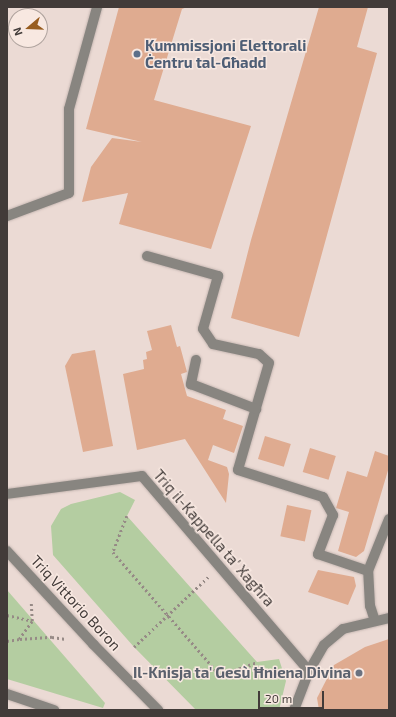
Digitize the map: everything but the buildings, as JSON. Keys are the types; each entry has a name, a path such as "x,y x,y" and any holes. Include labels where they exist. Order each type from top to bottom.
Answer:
{"street":[{"path":"7,216 68,193 69,109 97,7"},
{"path":"147,256 218,276 203,329 213,344 260,354 269,363 238,470 322,497 333,515 318,554 368,571"},
{"path":"196,360 191,384 256,408"},
{"name":"Triq il-Kappella ta' Xagħra","path":"7,494 142,476 309,671"},
{"path":"374,621 370,606 368,571 389,519"},
{"name":"Triq Vittorio Boron","path":"7,551 93,644 158,710"},
{"path":"294,710 309,671 324,646 343,629 389,618"},
{"path":"7,694 54,710"}],"path":[{"path":"127,516 113,552 220,675 258,662"},
{"path":"134,648 219,565"},
{"path":"19,639 32,621 30,598"},
{"path":"7,615 32,621"},
{"path":"7,641 52,637 93,644"}],"green space":[{"path":"120,492 135,500 127,516 257,662 279,659 286,681 279,710 196,710 134,647 53,555 51,526 61,509 71,504"},
{"path":"7,590 105,703 103,708 7,679"}],"place":[{"name":"Kummissjoni Elettorali Ċentru tal-Għadd","path":"137,54"},
{"name":"Il-Knisja ta' Gesù Ħniena Divina","path":"359,673"}]}
